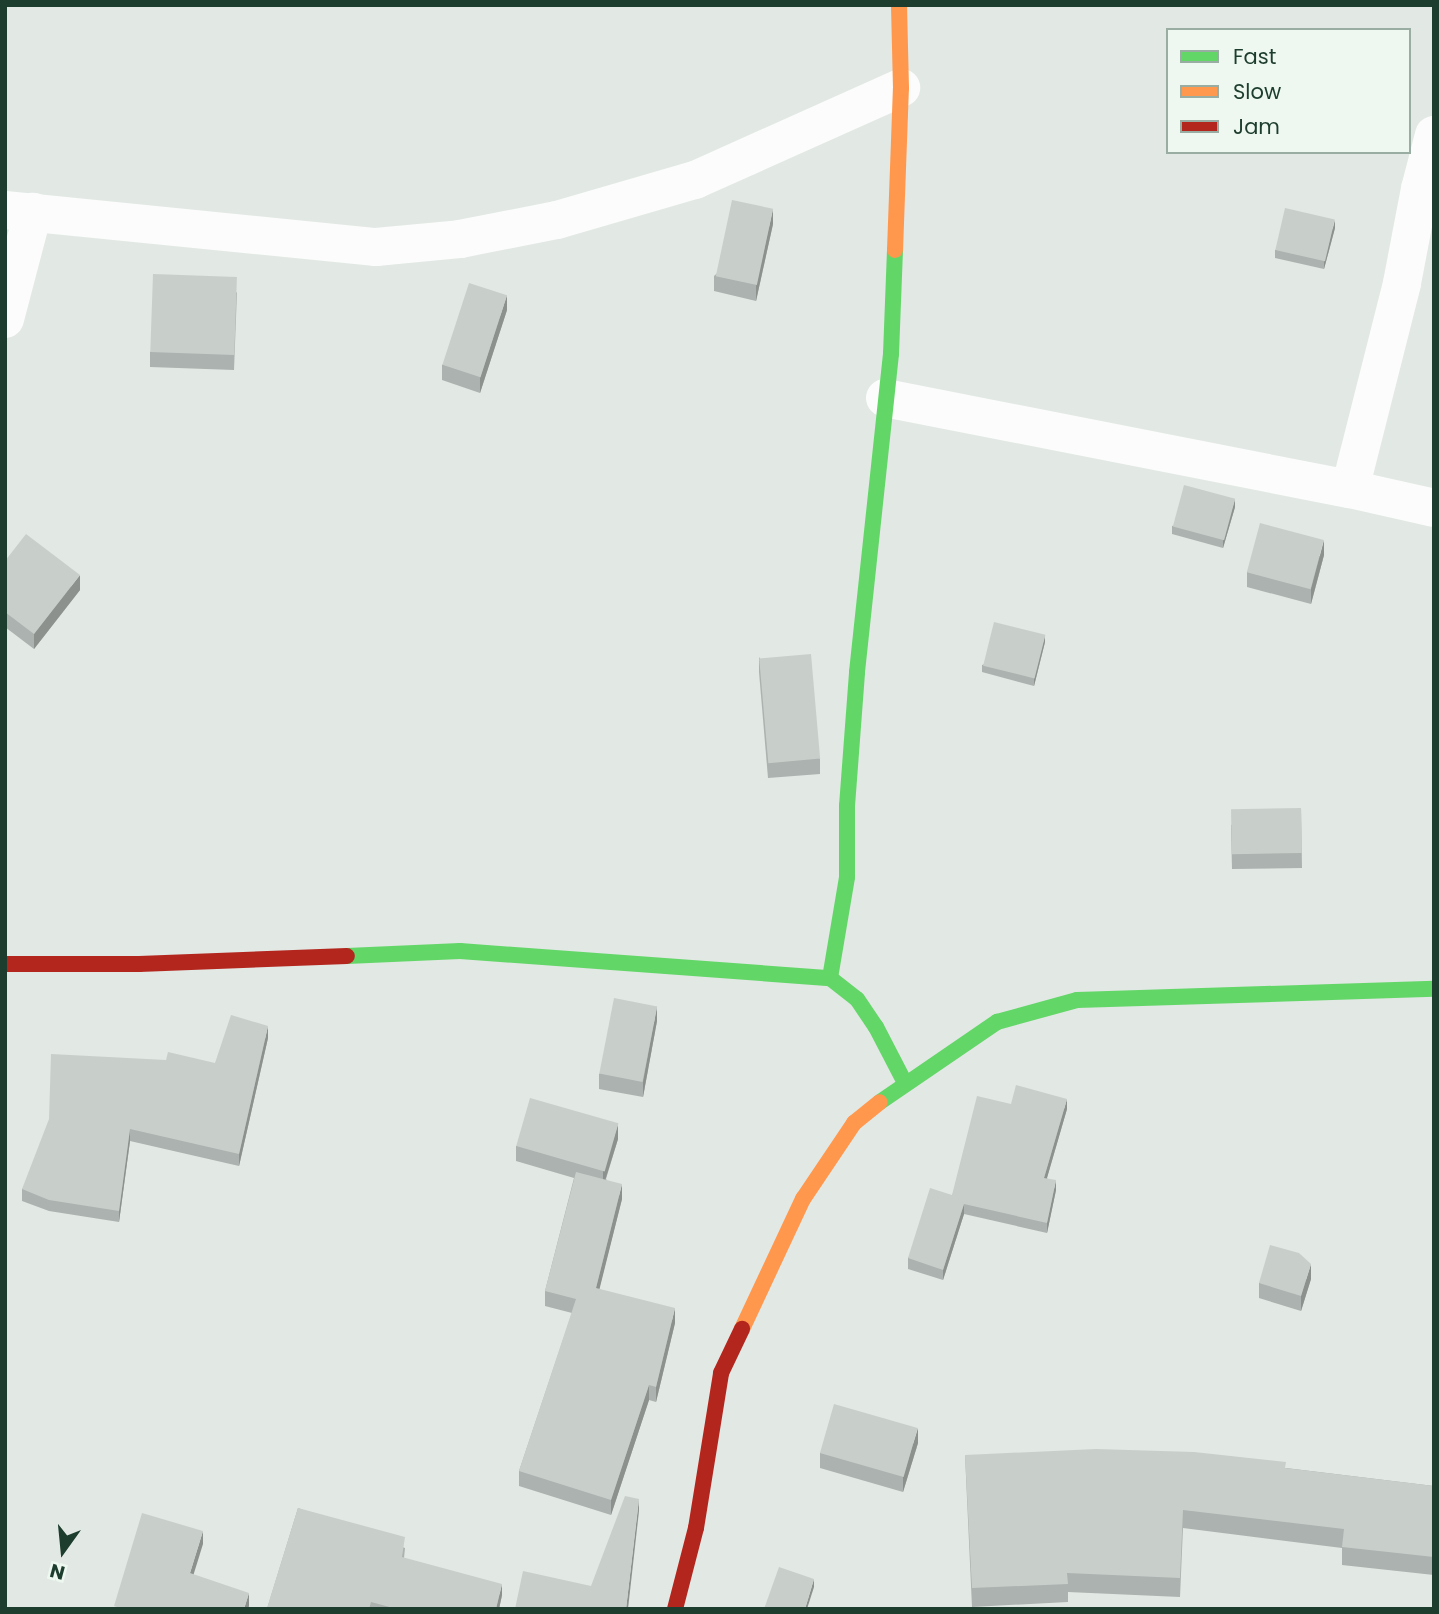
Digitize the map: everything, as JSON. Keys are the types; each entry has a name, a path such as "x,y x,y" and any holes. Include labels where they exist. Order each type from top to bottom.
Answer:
{"street":[{"path":"830,978 847,877 847,806 857,672 891,354 901,88 899,5"},
{"path":"5,319 19,211 376,247 460,239 556,220 695,180 901,88"},
{"path":"1350,488 1402,283 1420,188 1434,135"},
{"path":"886,398 1112,445 1350,488 1434,508"},
{"path":"5,964 139,964 460,951 830,978 857,999 876,1027 905,1083"},
{"path":"675,1609 696,1528 721,1373 803,1199 854,1124 905,1083 997,1022 1077,1000 1434,989"}],"building":[{"path":"732,200 773,209 757,285 716,276"},
{"path":"1285,208 1335,219 1325,261 1275,250"},
{"path":"153,274 237,277 234,355 150,352"},
{"path":"469,283 507,295 480,377 442,365"},
{"path":"1184,485 1235,499 1224,540 1173,527"},
{"path":"1260,523 1324,540 1311,589 1247,572"},
{"path":"26,534 80,575 34,634 5,612 5,561"},
{"path":"994,622 1045,635 1035,678 983,666"},
{"path":"811,654 820,759 768,763 759,659"},
{"path":"1301,808 1302,853 1232,854 1231,809"},
{"path":"614,998 657,1006 642,1082 599,1074"},
{"path":"231,1015 268,1026 239,1154 130,1129 119,1211 49,1200 22,1189 49,1119 51,1054 166,1060 168,1052 215,1063"},
{"path":"1016,1085 1067,1099 1044,1178 1056,1180 1047,1223 964,1204 943,1270 908,1258 930,1188 952,1195 977,1096 1011,1104"},
{"path":"530,1098 618,1123 605,1171 516,1146"},
{"path":"576,1172 622,1184 596,1288 675,1308 656,1387 649,1385 611,1500 519,1471 576,1299 545,1291"},
{"path":"1270,1245 1299,1253 1311,1264 1301,1296 1259,1283"},
{"path":"834,1404 918,1428 904,1477 820,1453"},
{"path":"1096,1449 1194,1452 1286,1462 1285,1468 1434,1486 1434,1557 1342,1547 1344,1529 1183,1510 1180,1578 1067,1573 1068,1584 972,1588 965,1455"},
{"path":"625,1496 639,1499 626,1609 515,1609 523,1571 591,1586"},
{"path":"298,1508 405,1537 402,1557 502,1584 496,1609 397,1609 371,1602 369,1609 267,1608"},
{"path":"142,1513 203,1531 190,1573 249,1593 244,1609 122,1609 114,1606"},
{"path":"779,1567 814,1579 805,1609 764,1609"}],"traffic: fast":[{"path":"830,978 847,877 847,806 857,672 891,354 895,250"},
{"path":"347,956 460,951 830,978 857,999 876,1027 905,1083"},
{"path":"880,1102 997,1022 1077,1000 1434,989"}],"traffic: slow":[{"path":"895,250 901,88 899,5"},
{"path":"742,1329 803,1199 854,1123 880,1102"}],"traffic: jam":[{"path":"5,964 139,964 347,956"},
{"path":"675,1609 696,1528 721,1373 742,1329"}]}
